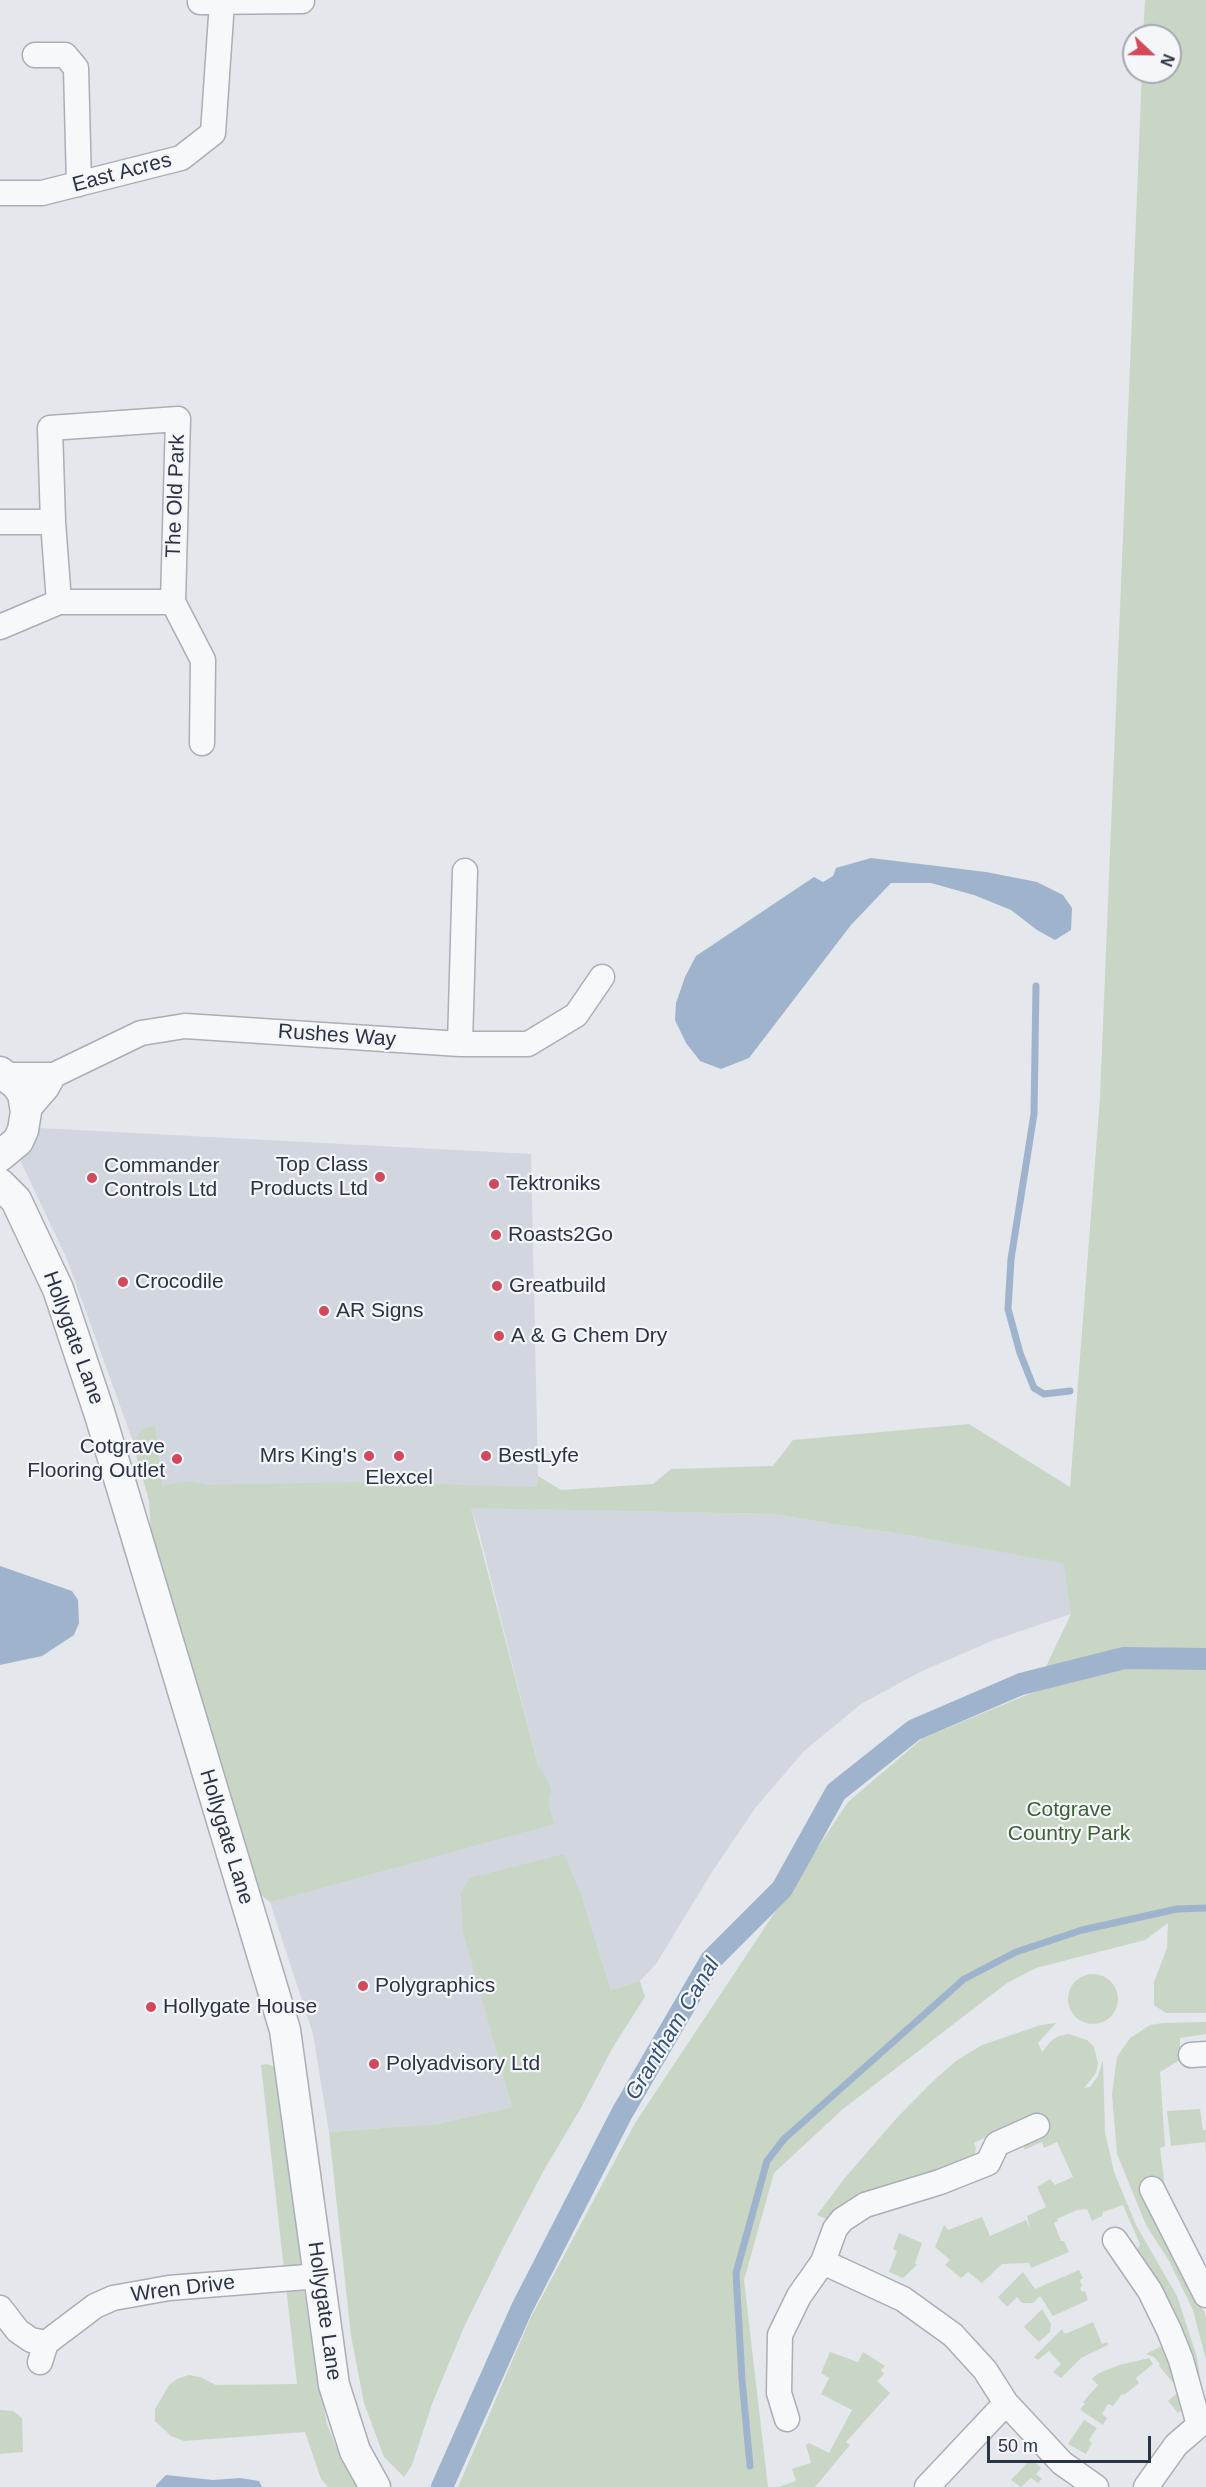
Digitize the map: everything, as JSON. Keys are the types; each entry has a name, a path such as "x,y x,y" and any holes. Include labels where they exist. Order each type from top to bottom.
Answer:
{"street":[{"name":"East Acres","path":"0,193 42,193 180,158 213,133 211,2 302,2"},
{"path":"35,55 65,55 76,68 79,184"},
{"name":"The Old Park","path":"59,602 53,522 50,428 178,419 173,602"},
{"path":"0,522 53,522"},
{"path":"0,627 59,602 173,602 202,660 202,743"},
{"path":"460,1044 465,871"},
{"name":"Rushes Way","path":"54,1075 141,1033 184,1026 460,1044 528,1044 576,1015 602,977"},
{"path":"4,1074 54,1075 46,1089 26,1112"},
{"path":"4,1074 23,1094 26,1112"},
{"name":"Hollygate Lane","path":"26,1112 24,1130 9,1148 8,1192 58,1289 100,1415 285,2030 328,2351 344,2421 355,2451 375,2487"},
{"path":"787,2419 779,2394 780,2335 799,2296 823,2262 835,2229 853,2212 988,2163 996,2144 1037,2126"},
{"path":"1152,2189 1206,2295"},
{"path":"1115,2240 1150,2291 1169,2330 1202,2422 1176,2445 1146,2487"},
{"path":"823,2262 903,2299 953,2335 985,2370 1006,2403 1062,2463 1096,2487"},
{"name":"Wren Drive","path":"0,2308 18,2331 31,2340 43,2353 76,2319 113,2298 168,2288 319,2276"},
{"path":"927,2487 1006,2403"}],"shaded area":[{"path":"40,1128 531,1154 538,1476 536,1509 772,1514 1063,1562 1071,1614 994,1640 920,1672 861,1704 804,1751 756,1807 712,1872 656,1964 640,1981 611,1990 583,1900 460,1894 463,1930 512,2107 437,2124 329,2132 313,2034 270,1902 382,1865 553,1824 479,1532 470,1505 149,1500 131,1436 67,1259 10,1139"}],"green space":[{"name":"Cotgrave Country Park","path":"1145,0 1206,0 1206,2013 1166,2013 1154,2005 1154,1982 1167,1948 1168,1923 1145,1940 1036,1968 1007,1983 843,2109 774,2173 744,2280 768,2487 458,2487 531,2317 635,2123 848,1802 923,1738 1034,1692 1071,1614 1063,1563 772,1514 471,1508 538,1765 549,1783 551,1791 548,1802 554,1824 270,1902 261,1895 258,1887 250,1880 151,1535 149,1500 133,1445 138,1434 145,1428 155,1426 162,1486 192,1481 205,1485 360,1482 537,1487 538,1476 561,1490 653,1484 671,1469 773,1466 793,1440 969,1424 1070,1487 1100,1097 1142,84 1182,84 1182,24 1144,24"},
{"path":"564,1854 583,1900 611,1990 640,1981 645,1997 613,2047 503,2248 464,2327 432,2404 412,2465 404,2477 384,2457 364,2403 351,2336 329,2132 437,2124 512,2107 463,1932 460,1894 470,1878"},
{"path":"1093,1974 1111,1981 1118,1999 1111,2017 1093,2024 1075,2017 1068,1999 1075,1981"},
{"path":"1206,2022 1206,2034 1180,2038 1180,2060 1160,2072 1165,2146 1160,2148 1165,2188 1159,2184 1152,2209 1156,2224 1169,2242 1189,2283 1189,2290 1204,2311 1206,2360 1193,2310 1169,2261 1146,2225 1117,2154 1112,2094 1117,2057 1130,2038 1150,2025"},
{"path":"1056,2023 1038,2043 1042,2052 1051,2041 1069,2034 1087,2040 1094,2047 1098,2064 1096,2073 1084,2088 1090,2087 1098,2076 1103,2060 1105,2132 1114,2172 1136,2225 1177,2296 1197,2357 1202,2393 1193,2381 1199,2378 1197,2368 1191,2367 1136,2252 1140,2244 1123,2205 1103,2212 1102,2216 1092,2221 1087,2209 1077,2210 1057,2219 1058,2221 1054,2223 1061,2241 1064,2241 1069,2252 1031,2268 1029,2263 1002,2264 982,2283 968,2272 961,2278 945,2265 950,2260 935,2247 944,2225 948,2230 982,2217 990,2236 1026,2220 1030,2229 1027,2216 1046,2207 1037,2187 1050,2179 1055,2185 1073,2177 1057,2142 1044,2148 1042,2142 1024,2150 1025,2142 1039,2132 1032,2115 974,2143 976,2148 974,2157 829,2220 817,2215 844,2179 895,2120 956,2061 982,2045 1041,2025"},
{"path":"261,2065 273,2066 280,2073 303,2285 327,2424 339,2454 359,2487 328,2487 321,2479 305,2432 184,2441 171,2436 155,2421 155,2409 169,2385 189,2375 200,2377 216,2385 297,2384"},
{"path":"1200,2109 1203,2130 1206,2130 1206,2153 1205,2142 1171,2146 1167,2111"},
{"path":"899,2233 922,2243 915,2263 917,2265 903,2278 889,2272 897,2251 893,2249"},
{"path":"1079,2270 1083,2278 1080,2280 1082,2286 1080,2288 1082,2292 1085,2291 1088,2300 1053,2316 1040,2296 1033,2303 1022,2303 1017,2297 1007,2307 998,2297 1023,2272 1035,2289"},
{"path":"1042,2309 1051,2324 1050,2332 1039,2342 1024,2327"},
{"path":"1093,2322 1102,2344 1107,2342 1108,2345 1081,2358 1061,2378 1053,2372 1061,2364 1049,2351 1038,2360 1034,2357 1062,2329 1065,2334"},
{"path":"1162,2346 1165,2347 1187,2405 1178,2413 1168,2401 1180,2391 1154,2357 1146,2354"},
{"path":"830,2352 858,2362 863,2352 885,2366 881,2370 884,2374 877,2381 890,2393 846,2442 850,2445 815,2487 778,2487 796,2481 792,2469 811,2463 806,2445 809,2443 829,2453 852,2410 821,2394 829,2378 821,2373"},
{"path":"1149,2358 1153,2364 1136,2378 1139,2383 1124,2395 1122,2394 1113,2406 1108,2404 1102,2414 1107,2418 1103,2425 1080,2409 1098,2385 1092,2379 1097,2374 1119,2365"},
{"path":"0,2410 13,2411 22,2418 23,2452 0,2454"},
{"path":"1084,2420 1097,2428 1089,2440 1092,2443 1086,2454 1068,2444"},
{"path":"1031,2459 1041,2468 1036,2474 1042,2479 1038,2483 1031,2478 1021,2487 1011,2480"}],"water":[{"path":"871,858 986,872 1037,882 1063,895 1072,908 1071,930 1055,940 1037,930 1011,910 974,895 931,883 891,883 851,925 749,1058 721,1069 700,1061 686,1043 675,1020 676,1003 685,977 696,956 814,877 823,882 833,876 836,868"},
{"path":"0,1566 72,1591 78,1600 79,1623 74,1635 42,1656 0,1665"},
{"path":"166,2475 213,2480 240,2478 259,2481 262,2487 156,2487"}],"waterway":[{"path":"1036,986 1034,1114 1011,1259 1008,1309 1020,1353 1034,1388 1044,1394 1070,1391"},
{"name":"Grantham Canal","path":"442,2487 522,2308 622,2113 711,1960 782,1889 836,1792 914,1730 1021,1684 1124,1658 1206,1659"},
{"path":"750,2466 736,2273 767,2161 784,2139 964,1979 1016,1952 1082,1930 1177,1909 1206,1908"}],"place":[{"name":"Top Class Products Ltd","path":"380,1177"},
{"name":"Commander Controls Ltd","path":"92,1178"},
{"name":"Tektroniks","path":"494,1184"},
{"name":"Roasts2Go","path":"496,1235"},
{"name":"Crocodile","path":"123,1282"},
{"name":"Greatbuild","path":"497,1286"},
{"name":"AR Signs","path":"324,1311"},
{"name":"A & G Chem Dry","path":"499,1336"},
{"name":"Mrs King's","path":"369,1456"},
{"name":"Elexcel","path":"399,1456"},
{"name":"BestLyfe","path":"486,1456"},
{"name":"Cotgrave Flooring Outlet","path":"177,1459"},
{"name":"Polygraphics","path":"363,1986"},
{"name":"Hollygate House","path":"151,2007"},
{"name":"Polyadvisory Ltd","path":"374,2064"}]}
